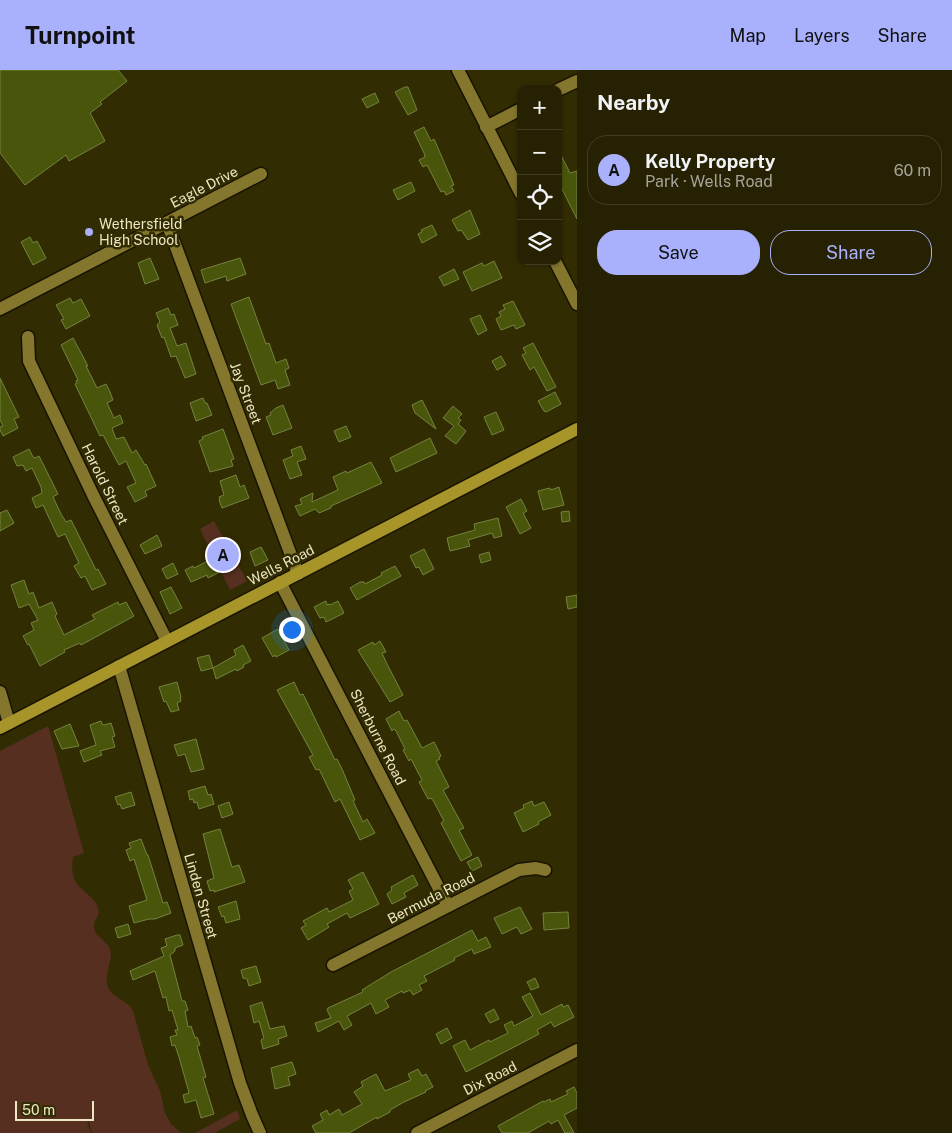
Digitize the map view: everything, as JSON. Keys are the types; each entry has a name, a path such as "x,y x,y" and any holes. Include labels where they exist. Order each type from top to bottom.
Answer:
{"main road":[{"name":"Wells Road","path":"5,725 577,429"}],"street":[{"path":"458,70 517,186"},
{"path":"562,88 577,80"},
{"path":"486,127 517,111"},
{"name":"Eagle Drive","path":"0,309 261,174"},
{"name":"Jay Street","path":"166,223 298,574"},
{"path":"557,265 577,304"},
{"name":"Harold Street","path":"28,336 28,361 166,642"},
{"name":"Sherburne Road","path":"280,582 448,906"},
{"name":"Linden Street","path":"119,666 240,1083 260,1133"},
{"path":"0,692 5,725"},
{"name":"Bermuda Road","path":"333,965 519,870 536,868 546,870"},
{"name":"Dix Road","path":"418,1133 577,1050"}],"shaded area":[{"path":"214,521 247,581 230,590 200,529"},
{"path":"48,726 84,853 73,857 74,878 77,884 96,904 99,913 94,923 95,931 110,949 111,954 107,975 108,986 112,994 128,1004 133,1011 148,1065 160,1091 165,1113 171,1124 181,1133 92,1133 89,1121 87,1122 91,1133 0,1133 0,751"},
{"path":"237,1110 240,1119 214,1133 195,1133"}],"building":[{"path":"0,70 118,70 127,81 100,102 102,104 90,113 105,141 69,161 66,155 25,185 0,153"},
{"path":"408,87 417,110 408,115 395,92"},
{"path":"375,93 379,102 367,108 362,99"},
{"path":"424,127 431,141 434,139 454,185 451,186 454,191 446,195 444,191 441,192 427,165 423,167 419,160 425,157 414,132"},
{"path":"562,157 570,173 577,171 577,219 562,189"},
{"path":"411,182 415,191 398,200 393,190"},
{"path":"470,210 480,234 468,240 461,230 458,231 452,220"},
{"path":"432,225 437,235 422,243 418,234 422,232 421,230"},
{"path":"30,237 33,243 37,241 46,258 33,265 21,242"},
{"path":"150,258 159,279 145,284 138,263"},
{"path":"240,258 246,274 227,281 226,276 205,283 201,270"},
{"path":"494,261 502,278 472,291 463,272 482,263 484,266"},
{"path":"454,269 459,279 444,286 439,277"},
{"path":"249,297 266,344 269,343 276,363 286,359 289,368 285,370 290,385 278,389 275,380 261,385 231,304"},
{"path":"70,298 73,303 81,299 90,316 66,329 61,320 64,319 56,305"},
{"path":"513,301 525,325 516,329 514,325 501,330 496,319 501,316 499,312 505,309 503,305"},
{"path":"168,308 171,315 174,314 178,325 170,328 177,346 186,343 196,374 185,378 176,356 171,357 164,337 162,338 157,325 160,322 156,313"},
{"path":"480,315 487,330 478,335 470,319"},
{"path":"73,338 97,388 106,384 113,400 107,403 114,418 120,415 123,423 112,428 116,439 124,437 132,453 136,450 146,464 156,486 145,491 147,496 135,502 127,487 136,483 126,461 119,465 103,435 100,436 75,384 78,380 61,345"},
{"path":"533,343 556,387 547,391 534,367 530,370 522,355 526,353 523,348"},
{"path":"501,356 506,365 497,370 492,361"},
{"path":"0,378 19,417 14,419 18,428 3,436 0,430 0,427 3,426 0,420"},
{"path":"555,392 561,404 546,412 544,411 538,401"},
{"path":"203,398 212,415 196,421 190,403"},
{"path":"422,400 436,429 415,413 412,405"},
{"path":"283,405 292,428 273,435 266,417 271,415 270,413 276,408"},
{"path":"453,406 462,414 458,418 461,420 458,424 466,431 456,444 445,436 454,426 443,418"},
{"path":"496,412 504,430 492,435 484,417"},
{"path":"346,426 351,437 339,442 334,431"},
{"path":"223,429 234,459 231,460 233,466 210,472 199,441 203,439 202,437"},
{"path":"430,438 437,453 396,472 390,458"},
{"path":"301,446 306,459 297,462 302,475 290,479 283,460 293,456 291,450"},
{"path":"29,449 33,457 39,456 58,494 53,497 61,514 66,522 71,520 96,570 98,569 106,584 92,590 85,576 81,578 74,566 79,563 65,534 58,537 43,505 36,508 32,498 42,493 41,487 32,468 26,471 23,465 17,466 13,457"},
{"path":"371,462 382,483 319,513 315,509 300,516 295,506 302,504 300,499 313,493 312,502 338,490 333,477"},
{"path":"236,475 240,487 244,485 249,498 222,508 219,497 224,495 220,481"},
{"path":"559,487 564,505 543,510 538,491"},
{"path":"521,499 527,511 523,513 531,528 520,534 506,507"},
{"path":"7,510 14,523 0,531 0,513"},
{"path":"569,511 570,521 562,522 561,512"},
{"path":"498,518 502,536 494,538 492,533 468,540 470,546 450,551 447,538 475,530 474,524"},
{"path":"157,535 162,546 145,554 140,545"},
{"path":"261,547 268,560 255,566 250,552"},
{"path":"424,549 434,569 423,575 419,567 416,568 410,556"},
{"path":"489,552 491,560 481,563 479,555"},
{"path":"210,560 218,573 208,578 207,575 191,582 185,570"},
{"path":"173,563 178,574 167,579 162,569"},
{"path":"395,566 401,576 357,600 350,588 360,582 365,584"},
{"path":"24,580 29,594 33,592 39,608 52,602 57,614 55,616 64,635 95,619 92,615 118,602 119,605 126,602 134,616 81,645 80,643 64,650 65,652 40,666 23,636 34,630 31,623 38,620 29,604 19,608 11,585"},
{"path":"171,587 182,608 170,614 160,592"},
{"path":"577,595 577,607 568,609 566,597"},
{"path":"326,601 327,605 330,605 338,601 344,613 326,622 324,617 320,618 314,607"},
{"path":"278,629 289,650 273,657 262,638"},
{"path":"380,641 386,652 382,653 403,695 390,702 358,650 373,642 374,645"},
{"path":"243,645 251,661 237,671 236,669 216,679 213,668 236,655 234,650"},
{"path":"209,655 213,668 201,671 197,658"},
{"path":"177,682 181,701 177,703 179,710 171,712 166,701 164,702 159,687"},
{"path":"294,682 300,695 303,694 335,760 337,759 342,769 355,800 353,801 363,822 367,819 375,833 360,840 340,799 335,802 319,769 316,770 309,757 313,755 277,690"},
{"path":"399,711 404,721 407,720 422,748 434,742 441,756 436,761 449,787 443,790 464,828 459,830 472,855 461,861 441,823 444,821 434,802 431,798 428,799 419,782 422,780 411,759 409,761 396,731 394,729 392,731 386,719"},
{"path":"101,721 104,725 111,723 115,736 112,737 115,747 100,751 102,755 84,762 80,751 96,745 90,725"},
{"path":"70,724 79,746 62,749 54,731"},
{"path":"196,739 204,769 191,772 185,754 178,756 174,745"},
{"path":"205,786 208,795 211,794 214,804 199,809 197,802 194,803 193,799 190,800 188,791"},
{"path":"131,792 135,805 122,809 115,797"},
{"path":"532,801 534,806 544,802 551,815 523,832 514,813 524,808 523,805"},
{"path":"229,802 233,814 222,818 218,806"},
{"path":"220,829 232,867 239,865 245,882 214,892 214,890 210,891 207,881 214,878 203,834"},
{"path":"141,839 163,903 167,902 171,913 155,919 134,923 129,906 147,900 134,859 130,861 126,850 131,848 129,843"},
{"path":"478,857 482,866 472,871 467,862"},
{"path":"363,872 379,904 350,918 347,913 327,924 329,927 308,940 301,928 306,925 303,921 327,908 329,912 353,900 349,891 353,889 348,880"},
{"path":"413,875 418,885 404,893 406,897 392,904 387,894 392,890 391,887"},
{"path":"236,901 240,919 226,923 218,907"},
{"path":"520,907 532,929 521,934 517,927 502,934 494,918"},
{"path":"568,912 569,928 544,930 543,913"},
{"path":"128,924 131,934 118,938 115,928"},
{"path":"472,930 478,941 486,937 491,947 474,954 472,949 454,958 455,960 424,976 427,981 419,985 422,990 413,995 410,990 403,993 402,991 385,1000 389,1007 376,1014 371,1003 347,1016 352,1025 344,1030 339,1021 318,1032 315,1023 331,1018 327,1010 328,1008 363,992 362,990 391,972"},
{"path":"180,935 183,945 175,948 175,951 170,955 182,1001 185,1001 188,1010 185,1011 188,1027 191,1026 195,1038 197,1037 200,1045 197,1046 206,1077 203,1078 214,1114 201,1118 196,1100 185,1103 183,1095 189,1093 175,1045 172,1046 170,1037 177,1035 175,1030 178,1030 172,1010 169,1011 166,997 163,998 155,971 133,980 130,971 164,956 161,948 167,946 165,939"},
{"path":"256,966 261,982 249,986 247,979 243,978 241,970"},
{"path":"535,978 539,987 531,990 527,982"},
{"path":"530,993 541,1015 562,1004 563,1007 568,1005 574,1017 554,1027 551,1022 537,1030 539,1034 466,1072 453,1046 465,1040 470,1050 508,1033 504,1025 512,1021 514,1026 533,1016 522,997"},
{"path":"262,1002 270,1029 284,1026 287,1036 278,1039 279,1044 263,1049 261,1040 264,1038 259,1021 254,1023 250,1006"},
{"path":"494,1009 499,1019 490,1023 485,1014"},
{"path":"447,1028 452,1038 441,1044 436,1034"},
{"path":"292,1062 296,1074 288,1077 290,1085 275,1089 271,1068"},
{"path":"418,1069 422,1076 426,1074 433,1087 426,1092 404,1102 390,1110 390,1112 349,1133 316,1133 312,1126 323,1120 320,1114 327,1110 329,1115 339,1109 342,1115 362,1104 354,1092 363,1086 361,1082 376,1074 385,1091 411,1080 408,1074"},
{"path":"574,1087 577,1093 577,1108 564,1115 574,1133 565,1133 558,1120 551,1124 549,1121 528,1133 502,1133 498,1126 543,1101 550,1099 551,1102 568,1094 566,1091"}],"place":[{"name":"Wethersfield High School","path":"89,232"},
{"name":"Kelly Property","path":"223,555"}]}
